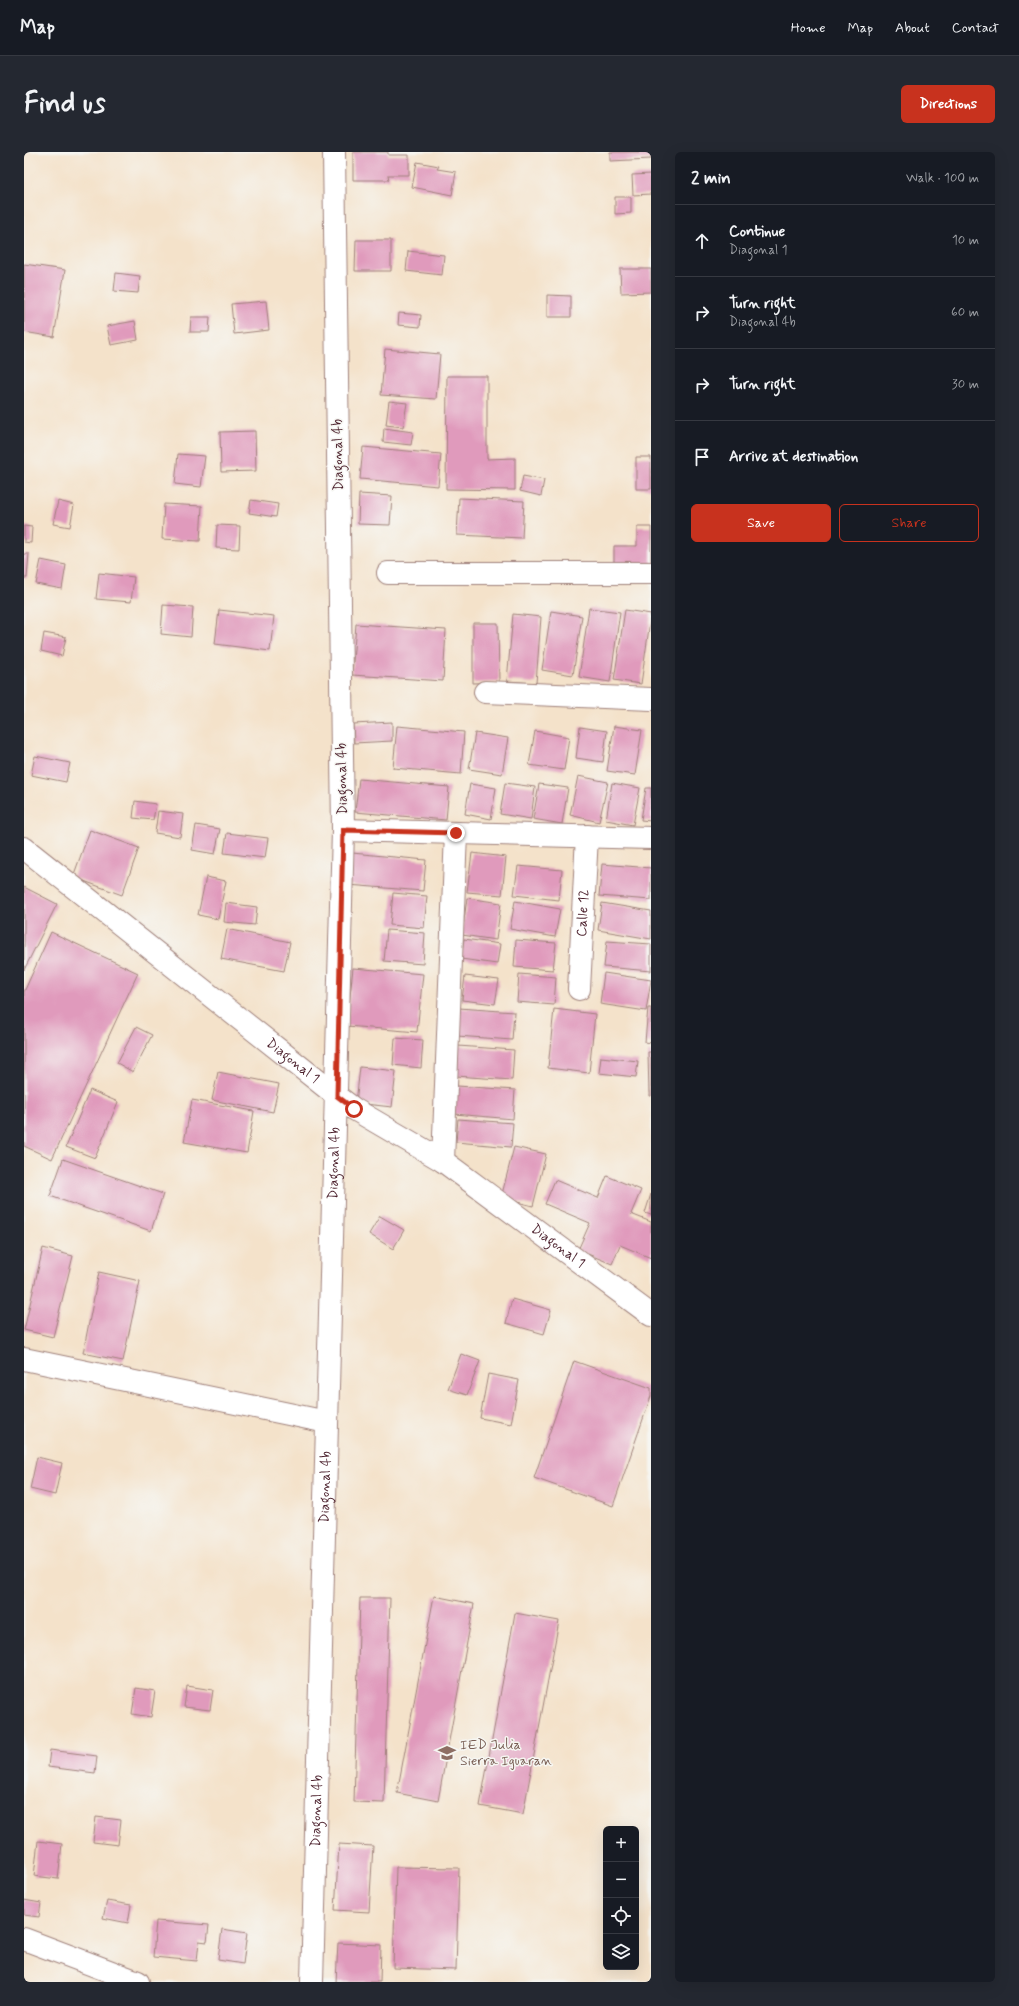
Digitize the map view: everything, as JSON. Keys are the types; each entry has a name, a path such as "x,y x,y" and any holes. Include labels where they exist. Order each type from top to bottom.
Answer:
{"street":[{"name":"Diagonal 4b","path":"312,1982 343,830 334,152"},
{"path":"388,573 651,573"},
{"path":"485,692 651,699"},
{"path":"343,830 651,838"},
{"path":"444,1162 456,833"},
{"name":"Calle 12","path":"579,990 587,836"},
{"name":"Diagonal 1","path":"24,848 354,1109 444,1162 651,1315"},
{"path":"24,1359 327,1422"},
{"path":"24,1939 138,1982"}],"building":[{"path":"353,152 388,152 388,155 409,155 409,175 388,175 389,180 353,180"},
{"path":"610,152 651,152 651,159 610,161"},
{"path":"417,162 439,166 437,169 456,172 452,195 412,187"},
{"path":"651,174 651,194 633,195 632,175"},
{"path":"615,197 631,197 631,213 615,214"},
{"path":"356,240 391,240 391,271 355,271"},
{"path":"408,251 444,255 442,275 406,271"},
{"path":"24,264 65,270 54,337 24,332"},
{"path":"620,269 651,269 651,292 621,293"},
{"path":"116,273 140,276 138,293 114,291"},
{"path":"547,295 571,296 571,317 547,317"},
{"path":"266,301 269,330 234,334 231,304"},
{"path":"399,313 421,315 420,327 398,325"},
{"path":"191,317 210,317 209,332 190,332"},
{"path":"135,321 138,340 111,345 107,326"},
{"path":"385,349 440,354 436,399 381,395"},
{"path":"447,376 487,376 487,459 515,458 515,490 446,489"},
{"path":"389,401 407,403 403,427 386,425"},
{"path":"384,428 413,432 411,445 383,442"},
{"path":"255,431 256,471 221,472 220,432"},
{"path":"363,447 441,454 438,486 360,479"},
{"path":"178,454 205,456 201,487 175,484"},
{"path":"636,457 651,457 651,489 636,489"},
{"path":"523,476 544,480 541,496 520,491"},
{"path":"359,494 392,496 390,525 358,524"},
{"path":"459,498 524,501 522,538 457,535"},
{"path":"251,500 278,504 276,517 249,513"},
{"path":"58,501 74,505 70,527 53,524"},
{"path":"164,504 202,506 200,541 162,539"},
{"path":"217,525 240,526 239,549 216,548"},
{"path":"24,526 32,527 31,543 24,542"},
{"path":"637,527 651,527 651,566 614,566 614,546 637,546"},
{"path":"24,554 29,554 27,578 24,578"},
{"path":"41,560 66,565 62,589 36,584"},
{"path":"99,573 134,577 131,602 96,599"},
{"path":"163,605 193,607 191,637 161,634"},
{"path":"589,608 620,612 610,682 579,677"},
{"path":"219,610 274,616 270,651 215,644"},
{"path":"625,610 651,614 641,684 614,680"},
{"path":"551,611 582,616 573,675 542,670"},
{"path":"513,614 541,617 536,683 507,681"},
{"path":"473,623 498,623 499,682 473,683"},
{"path":"356,624 446,630 443,681 352,675"},
{"path":"44,633 66,637 62,656 41,651"},
{"path":"392,722 392,741 354,743 353,724"},
{"path":"397,726 464,732 461,774 393,768"},
{"path":"614,726 642,730 635,775 607,771"},
{"path":"580,727 607,731 603,762 576,758"},
{"path":"535,731 569,737 564,770 529,765"},
{"path":"475,733 508,738 502,774 469,769"},
{"path":"35,756 70,763 66,782 31,775"},
{"path":"578,776 608,782 599,822 570,815"},
{"path":"359,779 449,787 446,820 355,812"},
{"path":"505,783 535,787 531,819 500,814"},
{"path":"612,783 640,788 633,825 606,820"},
{"path":"470,784 496,788 491,819 465,814"},
{"path":"539,784 568,788 562,824 533,819"},
{"path":"646,788 651,788 651,821 641,820"},
{"path":"135,801 156,804 153,820 133,818"},
{"path":"158,811 183,814 180,837 155,833"},
{"path":"196,825 220,829 215,854 192,850"},
{"path":"90,830 139,848 122,895 73,877"},
{"path":"227,833 268,838 265,858 224,853"},
{"path":"352,853 426,860 423,891 348,885"},
{"path":"472,853 506,857 502,895 467,892"},
{"path":"602,864 651,868 651,900 599,896"},
{"path":"518,866 562,870 559,900 514,895"},
{"path":"206,877 226,881 218,919 198,915"},
{"path":"24,887 57,904 24,970"},
{"path":"393,893 427,896 424,928 390,925"},
{"path":"467,898 501,903 496,940 462,935"},
{"path":"515,901 560,909 555,937 510,929"},
{"path":"226,903 257,907 255,925 224,922"},
{"path":"602,903 651,911 651,939 598,930"},
{"path":"227,929 290,942 284,971 221,959"},
{"path":"387,930 425,933 423,964 384,961"},
{"path":"51,932 138,973 52,1159 24,1146 24,992"},
{"path":"464,939 500,944 497,964 461,959"},
{"path":"516,940 556,943 553,970 514,967"},
{"path":"607,941 651,944 651,971 604,967"},
{"path":"353,968 423,974 417,1032 347,1026"},
{"path":"604,973 651,980 646,1011 600,1004"},
{"path":"519,974 556,977 554,1005 517,1002"},
{"path":"465,976 499,980 495,1004 462,1000"},
{"path":"459,1008 514,1012 512,1040 457,1036"},
{"path":"648,1008 651,1008 651,1043 645,1042"},
{"path":"554,1009 595,1014 589,1073 548,1068"},
{"path":"136,1027 152,1035 133,1072 117,1063"},
{"path":"395,1038 423,1040 421,1068 393,1065"},
{"path":"458,1046 514,1050 512,1080 456,1076"},
{"path":"648,1052 651,1052 651,1096 649,1096"},
{"path":"601,1057 638,1061 636,1077 599,1073"},
{"path":"360,1067 396,1071 392,1107 356,1103"},
{"path":"218,1072 279,1084 273,1112 212,1100"},
{"path":"457,1086 515,1090 513,1119 454,1114"},
{"path":"90,1090 118,1102 95,1158 66,1147"},
{"path":"192,1100 254,1111 247,1153 184,1142"},
{"path":"458,1119 513,1123 511,1147 456,1142"},
{"path":"514,1147 546,1154 533,1206 501,1198"},
{"path":"63,1159 163,1194 151,1231 50,1196"},
{"path":"607,1176 641,1190 631,1214 651,1222 651,1258 620,1245 612,1264 578,1250 590,1223 545,1204 555,1180 598,1198"},
{"path":"651,1194 651,1215 645,1213"},
{"path":"380,1216 404,1230 393,1249 369,1234"},
{"path":"43,1248 73,1256 53,1337 24,1330"},
{"path":"99,1272 140,1281 123,1361 83,1353"},
{"path":"512,1299 551,1310 544,1334 506,1323"},
{"path":"461,1354 480,1361 467,1395 448,1389"},
{"path":"574,1361 651,1388 651,1396 613,1506 534,1478"},
{"path":"488,1374 519,1380 511,1424 480,1418"},
{"path":"37,1457 62,1463 55,1495 30,1489"},
{"path":"434,1596 474,1604 438,1801 397,1793"},
{"path":"360,1598 390,1598 384,1803 354,1802"},
{"path":"515,1613 559,1621 523,1814 480,1806"},
{"path":"187,1686 213,1690 210,1710 184,1707"},
{"path":"136,1688 155,1691 151,1717 132,1714"},
{"path":"50,1750 97,1756 95,1773 48,1767"},
{"path":"96,1817 121,1820 118,1845 93,1842"},
{"path":"38,1841 62,1844 58,1879 34,1876"},
{"path":"339,1844 373,1846 369,1912 335,1910"},
{"path":"396,1867 459,1868 456,1970 393,1968"},
{"path":"24,1900 41,1903 39,1917 24,1915"},
{"path":"107,1901 131,1905 128,1923 103,1918"},
{"path":"156,1921 209,1925 207,1942 199,1941 197,1961 153,1957"},
{"path":"222,1929 247,1933 243,1964 218,1960"},
{"path":"338,1943 381,1945 380,1982 336,1982"}],"place":[{"name":"IED Julia Sierra Iguaran","path":"447,1753"}],"route":[{"path":"354,1109 337,1096 343,830 456,833"}]}
